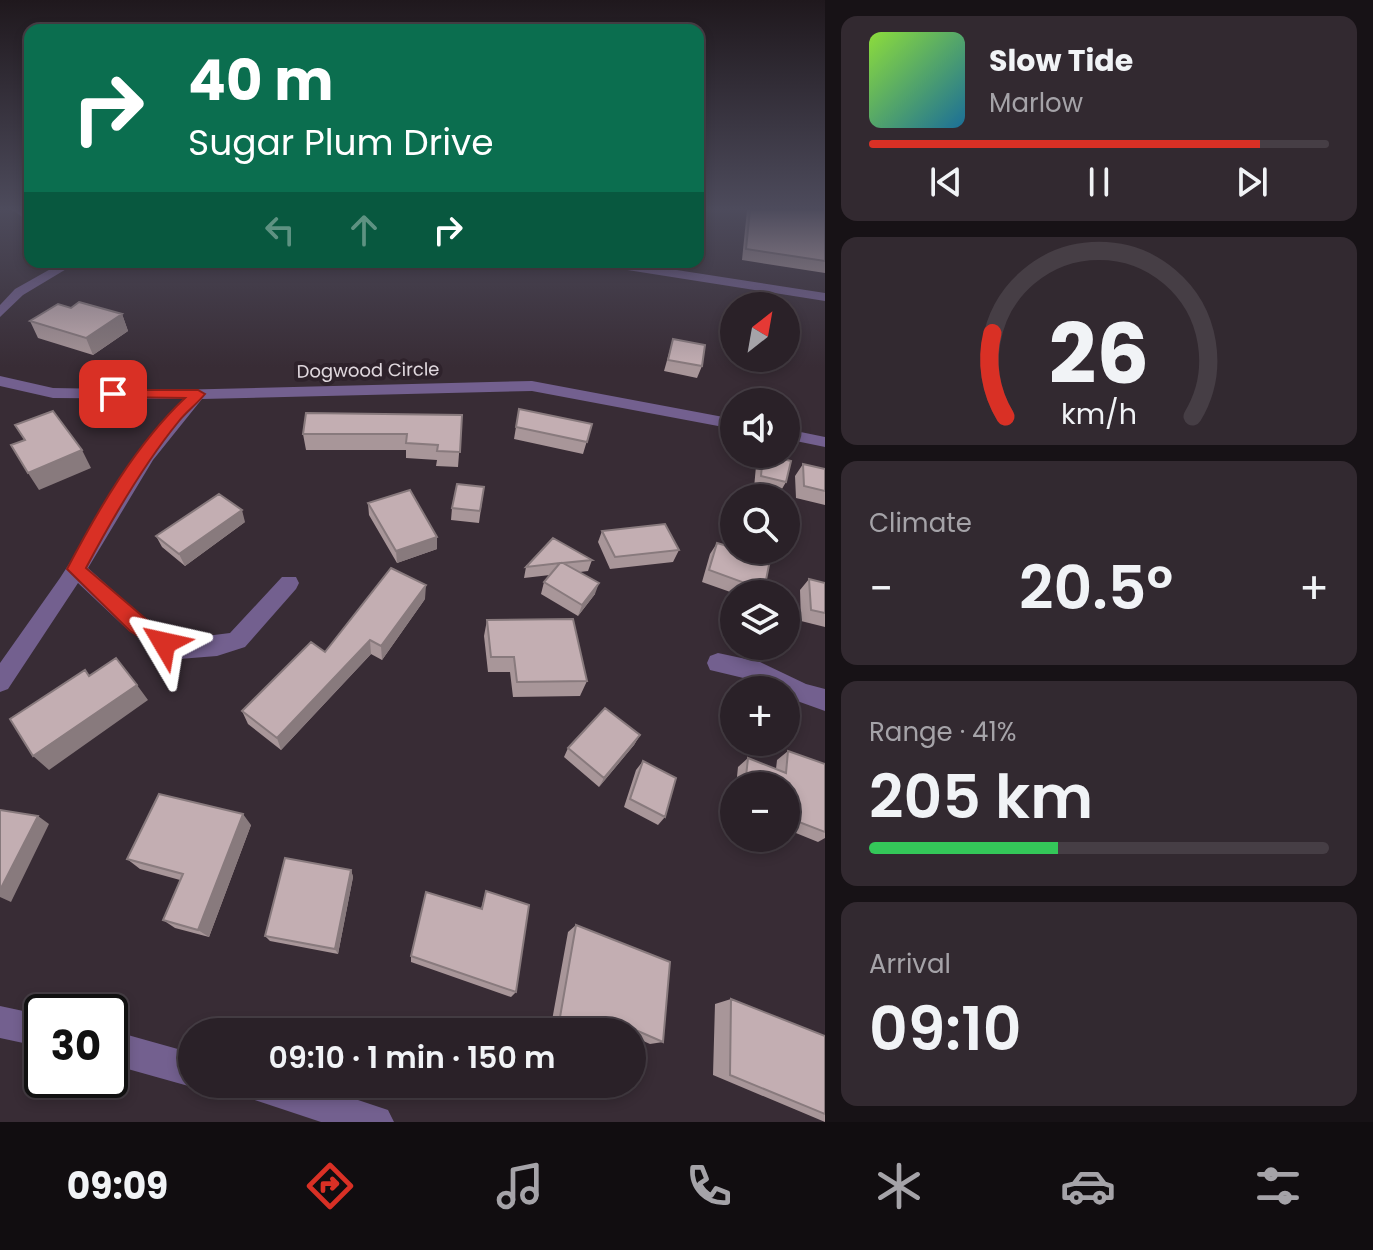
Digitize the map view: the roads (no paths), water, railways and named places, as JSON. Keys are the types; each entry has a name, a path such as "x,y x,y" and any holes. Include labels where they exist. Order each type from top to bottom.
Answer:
{"street":[{"path":"0,313 19,292 61,268"},
{"path":"640,268 825,297"},
{"name":"Dogwood Circle","path":"0,381 53,393 198,394 532,386 720,421"},
{"path":"0,682 76,569 104,517 175,416 198,394"},
{"path":"800,437 825,442"},
{"path":"76,569 137,625 179,649 217,646 237,640 289,583"},
{"path":"718,663 760,672 802,694 825,700"},
{"path":"0,1022 24,1027"},
{"path":"128,1052 178,1066"},
{"path":"291,1098 334,1115 376,1122"}]}
